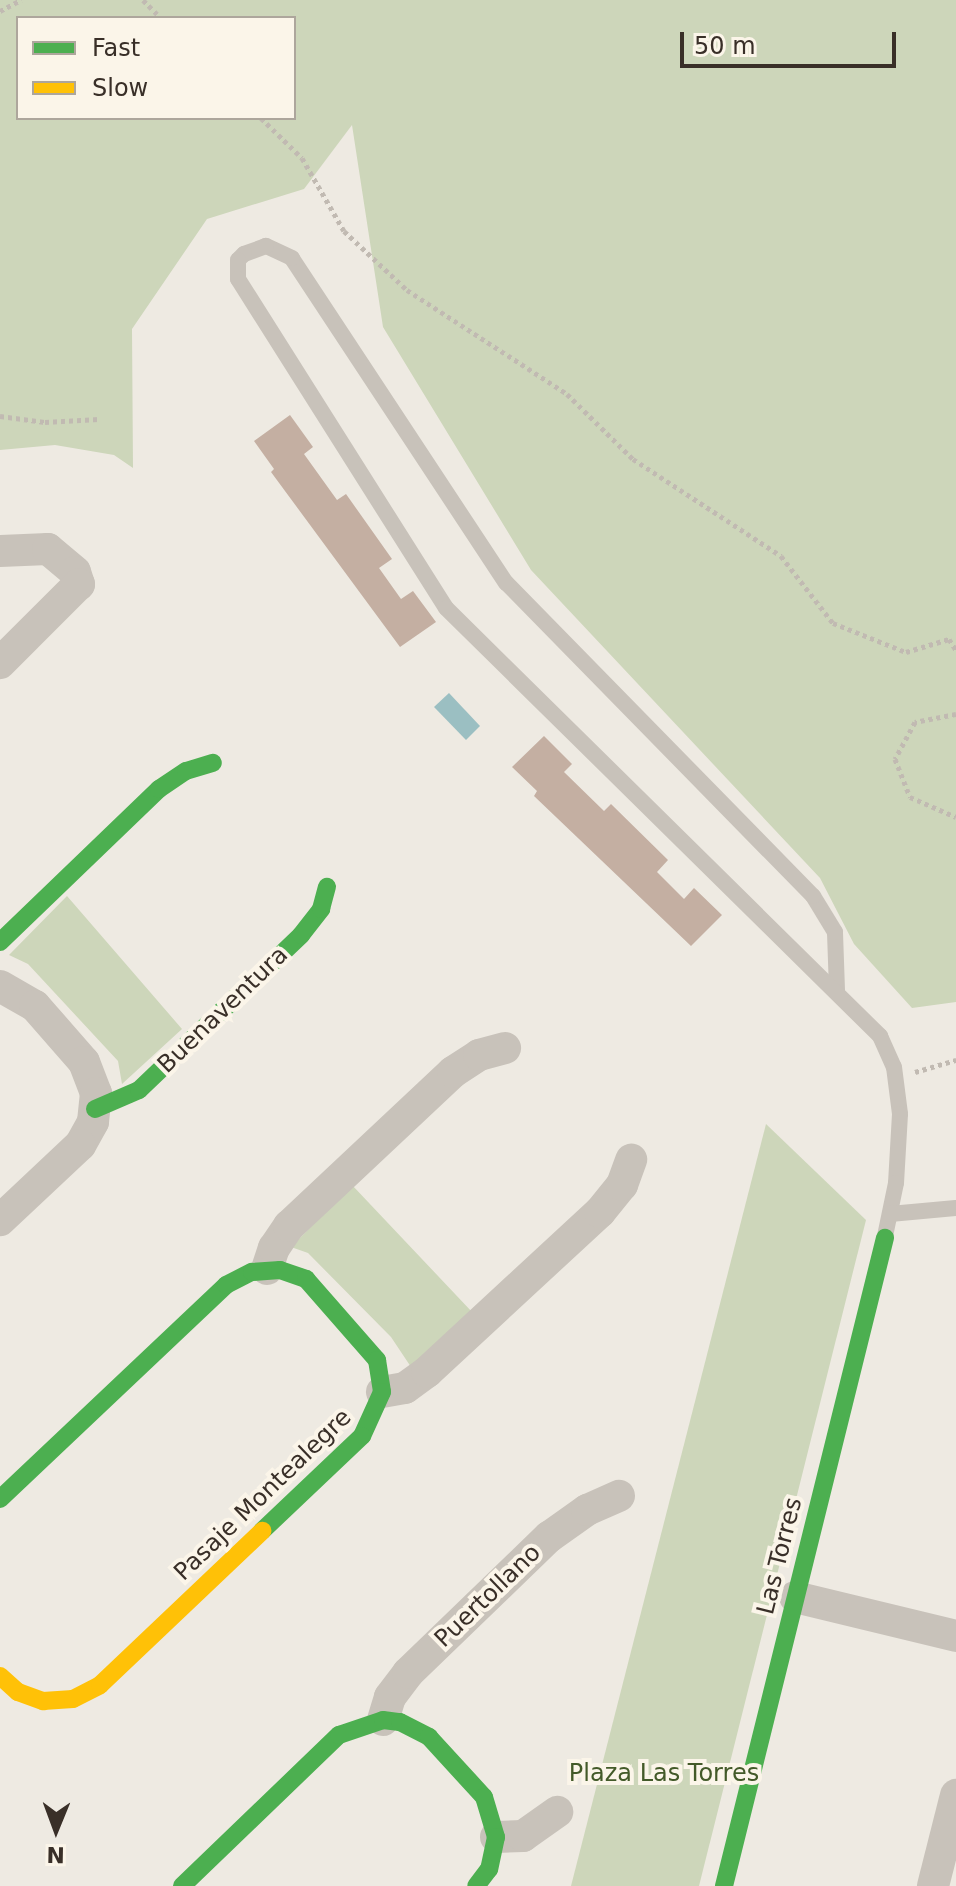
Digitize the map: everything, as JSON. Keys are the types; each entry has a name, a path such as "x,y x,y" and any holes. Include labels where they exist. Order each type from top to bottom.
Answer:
{"street":[{"path":"0,551 48,549 75,572 79,584 0,663"},
{"path":"0,942 159,789 186,771 213,763"},
{"name":"Buenaventura","path":"95,1109 139,1090 301,935 321,909 327,887"},
{"path":"0,986 35,1006 84,1062 92,1076 95,1109 80,1145 0,1220"},
{"path":"267,1269 289,1226 453,1072 479,1055 505,1048"},
{"path":"0,1499 226,1285 267,1269 293,1273 316,1287 369,1345 382,1392 405,1388 427,1372 613,1198 631,1160"},
{"name":"Las Torres","path":"724,1886 885,1238"},
{"name":"Pasaje Montealegre","path":"0,1676 18,1692 43,1701 73,1699 100,1685 362,1436 382,1392"},
{"name":"Puertollano","path":"383,1720 398,1684 549,1537 587,1510 619,1496"},
{"path":"795,1597 956,1636"},
{"path":"182,1886 339,1735 383,1720 429,1737 484,1797 496,1837 489,1869 476,1886"},
{"path":"933,1886 952,1833 956,1795"},
{"path":"496,1837 523,1836 557,1812"}],"lane":[{"path":"837,990 835,932 813,896 506,583 292,258 266,246 244,254 238,260 238,279 446,608 837,990 880,1036 896,1078 900,1114 885,1238"},
{"path":"890,1214 956,1208"}],"path":[{"path":"0,11 21,0"},
{"path":"143,0 159,16"},
{"path":"263,120 302,158 344,231 407,290 567,394 633,459 781,556 833,623 906,652 949,639 956,650"},
{"path":"0,416 45,422 99,419"},
{"path":"956,714 915,722 895,759 910,797 956,817"},
{"path":"896,1078 956,1060"}],"green space":[{"path":"0,0 956,0 956,1002 912,1008 854,944 820,878 531,570 383,327 352,125 304,189 207,219 132,329 133,468 114,455 55,445 0,450"},
{"path":"67,896 182,1029 122,1084 118,1061 28,964 9,955"},
{"name":"Plaza Las Torres","path":"766,1124 866,1220 699,1886 571,1886"},
{"path":"352,1185 473,1313 413,1370 391,1337 308,1253 291,1247"}],"water":[{"path":"449,693 480,726 466,740 434,707"}],"building":[{"path":"290,415 313,447 304,454 337,500 346,494 392,559 379,568 401,599 413,591 436,622 400,647 271,472 274,469 254,441"},
{"path":"544,736 572,764 564,772 604,811 611,804 668,860 657,872 684,899 694,888 722,915 691,946 534,796 537,791 512,767"}],"traffic: fast":[{"path":"0,942 159,789 186,771 213,763"},
{"path":"95,1109 139,1090 301,935 321,909 327,887"},
{"path":"724,1886 885,1238"},
{"path":"0,1499 226,1285 252,1272 280,1270 306,1279 377,1360 382,1392 362,1436 262,1531"},
{"path":"182,1886 339,1735 383,1720 400,1722 429,1737 484,1797 496,1837 489,1869 476,1886"}],"traffic: slow":[{"path":"0,1676 18,1692 43,1701 73,1699 100,1685 262,1531"}]}
